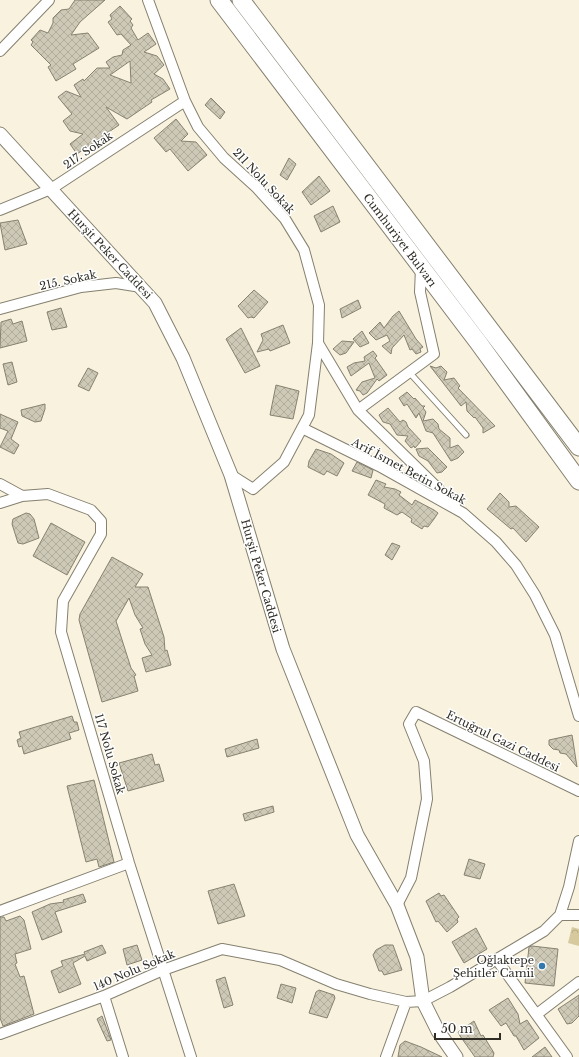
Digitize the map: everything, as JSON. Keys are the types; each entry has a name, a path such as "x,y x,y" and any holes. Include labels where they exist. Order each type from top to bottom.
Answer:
{"main road":[{"name":"Cumhuriyet Bulvarı","path":"219,0 478,342 579,481"},
{"name":"Cumhuriyet Bulvarı","path":"241,0 579,447"}],"street":[{"path":"0,51 49,0"},
{"name":"211 Nolu Sokak","path":"148,0 185,101 198,127 224,158 256,187 284,220 304,250 319,305 318,343 308,416 302,428 284,462 253,489 232,475"},
{"name":"217. Sokak","path":"0,210 51,189 185,101"},
{"name":"Hurşit Peker Caddesi","path":"0,134 155,303 183,358 232,475 282,649 357,835 397,906 417,957 423,1000 438,1031 456,1057"},
{"path":"358,410 434,354 420,292 421,268"},
{"name":"215. Sokak","path":"0,309 81,287 116,283 141,287"},
{"path":"318,343 358,410 463,513"},
{"name":"Arif İsmet Betin Sokak","path":"302,428 379,466 463,513 496,542 516,565 535,595 555,635 579,716"},
{"path":"0,484 22,496"},
{"name":"117 Nolu Sokak","path":"22,496 48,494 91,510 101,521 101,534 63,601 61,632 129,863 191,1057"},
{"path":"0,503 22,496"},
{"name":"Ertuğrul Gazi Caddesi","path":"397,906 411,878 426,799 424,761 409,724 416,712 579,791"},
{"path":"579,841 570,887 560,915 579,915"},
{"path":"0,911 129,863"},
{"name":"140 Nolu Sokak","path":"0,1034 104,996 163,970 222,949 280,960 336,984 370,994 406,1002 423,1000 450,987 544,931 560,915"},
{"path":"497,960 568,1057"},
{"path":"537,1014 579,982"},
{"path":"104,996 123,1057"},
{"path":"386,1057 406,1002"}],"lane":[{"path":"409,372 466,435"}],"green space":[{"path":"572,927 579,929 579,946 568,943"}],"building":[{"path":"75,0 105,0 80,22 71,35 88,33 99,48 73,64 76,69 56,81 48,67 51,65 31,45 33,42 31,40 40,30 48,33 53,23 53,18 61,10 69,9"},
{"path":"120,6 132,19 130,21 133,25 131,28 138,40 148,33 156,44 144,52 157,56 164,65 154,74 163,79 170,89 151,100 152,102 127,119 106,107 119,125 77,154 70,144 83,134 70,131 63,121 72,114 58,97 66,91 81,97 74,85 83,79 84,81 97,68 110,68 106,62 113,57 122,55 123,50 131,45 121,34 117,35 108,22 112,19 110,15","holes":["130,61 131,83 110,75"]},
{"path":"211,98 225,112 220,119 205,105"},
{"path":"176,119 188,134 181,141 196,142 207,155 188,171 170,149 166,152 154,138"},
{"path":"289,158 296,164 287,180 280,175"},
{"path":"319,176 330,191 311,205 302,192"},
{"path":"333,206 340,222 321,232 314,216"},
{"path":"18,220 27,244 5,250 0,223"},
{"path":"254,290 268,302 254,318 248,318 238,306"},
{"path":"358,300 361,308 342,318 340,309"},
{"path":"61,308 67,327 52,330 47,312"},
{"path":"399,311 416,339 423,347 420,349 421,352 416,354 412,349 410,350 404,335 392,348 391,354 382,346 390,341 387,335 376,340 369,333 380,322 384,328"},
{"path":"11,319 13,324 22,321 27,341 0,348 1,322"},
{"path":"283,325 290,343 270,351 269,349 257,352 263,340 261,334"},
{"path":"241,328 260,366 245,373 226,339"},
{"path":"362,331 369,343 360,347 353,339"},
{"path":"342,341 354,342 346,353 340,355 333,349"},
{"path":"373,351 377,356 375,358 387,375 379,381 377,379 367,393 363,395 360,391 356,390 362,382 375,378 369,363 351,376 347,367 354,363 365,361 364,357"},
{"path":"12,362 17,382 8,385 3,364"},
{"path":"430,366 436,368 441,366 447,372 444,380 454,378 460,386 458,388 495,426 483,433 483,428 475,417 474,418 467,411 466,402 461,406"},
{"path":"88,368 98,373 89,391 78,386"},
{"path":"276,385 299,391 293,419 270,415"},
{"path":"407,392 422,406 425,406 423,408 426,412 423,421 433,419 438,424 439,429 450,438 450,448 458,445 464,452 458,458 451,461 433,433 426,431 419,413 416,418 407,404 404,406 399,398"},
{"path":"45,404 41,421 35,422 22,416 21,410"},
{"path":"388,408 400,422 403,420 406,422 408,427 421,441 415,448 414,446 411,448 405,441 408,436 397,435 390,424 383,422 379,415"},
{"path":"0,414 18,422 11,439 19,445 14,454 0,447 8,431 0,428"},
{"path":"428,448 447,467 442,472 437,473 428,461 419,456 416,449"},
{"path":"316,449 331,454 344,463 337,476 327,471 324,475 308,467 309,461"},
{"path":"357,462 373,470 371,478 352,471"},
{"path":"376,480 386,484 384,487 401,492 399,495 412,505 415,500 438,513 428,527 424,526 422,529 411,522 412,519 402,512 397,515 384,508 385,504 368,495"},
{"path":"500,493 509,502 509,507 516,506 539,527 526,542 513,528 511,529 487,509"},
{"path":"26,513 30,514 34,519 39,538 23,544 18,543 12,524 13,519"},
{"path":"51,523 85,542 67,575 33,556"},
{"path":"392,543 400,546 392,560 385,555"},
{"path":"112,557 143,574 135,587 148,587 164,637 165,651 167,650 171,665 146,672 142,658 152,655 145,644 140,629 143,628 135,615 129,598 116,621 131,668 136,675 134,676 138,691 102,702 79,620 80,614"},
{"path":"72,716 74,722 77,722 79,730 69,733 71,739 24,754 22,746 19,747 17,740 21,738 19,732"},
{"path":"572,735 577,767 566,754 560,753 559,750 553,749 549,745 549,740"},
{"path":"257,739 259,748 227,757 225,749"},
{"path":"152,754 155,765 159,764 164,781 128,791 119,763"},
{"path":"94,780 114,862 99,867 97,859 86,862 67,786"},
{"path":"273,806 274,812 245,821 243,814"},
{"path":"469,859 485,864 480,879 464,875"},
{"path":"234,884 245,916 218,924 208,891"},
{"path":"439,893 441,896 444,895 459,917 457,919 458,922 447,932 438,921 436,922 426,901"},
{"path":"83,894 86,902 55,912 62,932 42,940 32,912 50,904 64,902 63,900"},
{"path":"20,916 24,920 31,949 15,954 17,963 15,964 20,977 24,976 34,1014 3,1026 0,1018 0,917 4,917 6,921"},
{"path":"476,928 487,949 464,963 452,942"},
{"path":"102,945 106,953 87,961 85,956 73,963 81,984 59,993 51,971 63,966 61,961 85,954 84,952"},
{"path":"137,945 142,960 127,965 123,949"},
{"path":"385,945 393,945 402,970 384,975 382,971 379,971 373,955 376,950"},
{"name":"Oğlaktepe Şehitler Camii","path":"532,946 558,949 554,986 525,983 529,947"},
{"path":"225,977 233,1005 224,1008 216,980"},
{"path":"281,984 296,988 292,1003 277,998"},
{"path":"319,990 334,995 335,998 327,1018 309,1013 316,992"},
{"path":"579,995 579,1016 572,1023 567,1024 558,1009"},
{"path":"508,998 518,1014 520,1024 527,1020 539,1038 524,1050 506,1023 501,1026 489,1010"},
{"path":"102,1016 111,1040 107,1041 97,1019"},
{"path":"474,1021 481,1036 483,1035 494,1053 493,1057 475,1057 460,1036 458,1032"},
{"path":"405,1041 442,1057 398,1057 400,1045"},
{"path":"545,1047 552,1057 532,1057"}],"place":[{"name":"Oğlaktepe Şehitler Camii","path":"542,966"}]}
